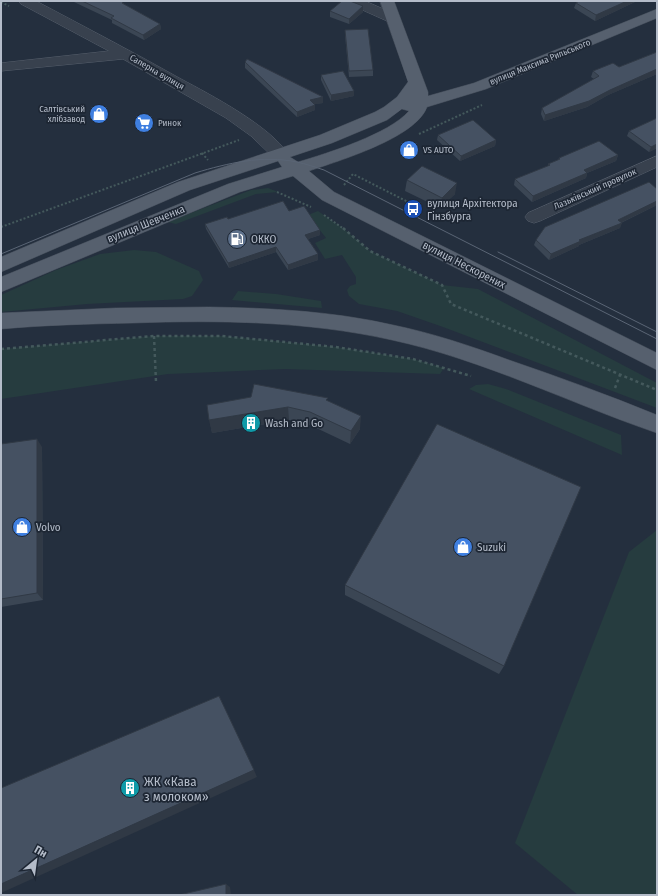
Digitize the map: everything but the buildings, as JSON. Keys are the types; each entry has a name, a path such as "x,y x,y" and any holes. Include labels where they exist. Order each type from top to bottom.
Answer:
{"main road":[{"path":"294,169 340,155 397,129 410,120 420,104 420,92 387,1"},
{"name":"вулиця Максима Рильського","path":"396,107 420,104 480,86 657,13"},
{"name":"вулиця Максима Рильського","path":"280,154 343,133 381,116 396,107 416,82"},
{"name":"вулиця Нескорених","path":"280,154 294,169 328,196 657,362"},
{"name":"вулиця Шевченка","path":"1,265 184,186 280,154"},
{"name":"вулиця Шевченка","path":"1,285 234,188 294,169"},
{"path":"1,321 135,315 212,314 291,318 391,332 430,341 474,355 657,424"},
{"path":"1,335 135,315"}],"street":[{"name":"Саперна вулиця","path":"26,1 199,95 265,138 280,154"},
{"path":"354,1 392,18"},
{"path":"1,67 126,54"},
{"name":"Лазьківський провулок","path":"534,217 657,162"}],"path":[{"path":"1,227 236,140 265,138"},
{"path":"351,170 353,174 416,206 413,209"},
{"path":"344,184 353,174"},
{"path":"273,190 313,208"},
{"path":"318,211 344,229 370,251 442,285 451,304 657,390"},
{"path":"154,336 156,382"},
{"path":"1,349 154,336 222,336 336,347 413,359 478,378"},
{"path":"614,392 620,375"}],"green space":[{"path":"268,188 278,192 256,194 176,224 167,222 251,190"},
{"path":"318,211 344,229 370,251 442,285 478,289 657,383 657,408 443,327 397,311 359,304 349,296 347,290 350,286 356,284 356,277 342,255 325,259 315,243 326,238 308,215"},
{"path":"134,250 156,252 199,271 203,280 192,296 183,299 87,304 1,312 1,295 56,270 100,254"},
{"path":"238,291 276,294 321,301 322,308 232,300"},
{"path":"154,336 222,336 336,347 413,359 444,368 440,374 285,369 168,374 1,399 1,349"},
{"path":"488,384 506,389 621,435 622,455 469,389 476,385"},
{"path":"657,530 657,895 578,895 515,843 629,552"}],"tram line":[{"path":"1,254 195,173 245,161 271,159 284,160 324,170 657,339"},
{"path":"498,252 657,332"}],"place":[{"name":"Салтівський хлібзавод","path":"99,114"},
{"name":"Ринок","path":"144,123"},
{"name":"VS AUTO","path":"409,150"},
{"name":"вулиця Архітектора Гінзбурга","path":"413,209"},
{"name":"ОККО","path":"237,239"},
{"name":"Wash and Go","path":"251,423"},
{"name":"Volvo","path":"22,527"},
{"name":"Suzuki","path":"463,547"},
{"name":"ЖК «Кава з молоком»","path":"130,788"}]}
